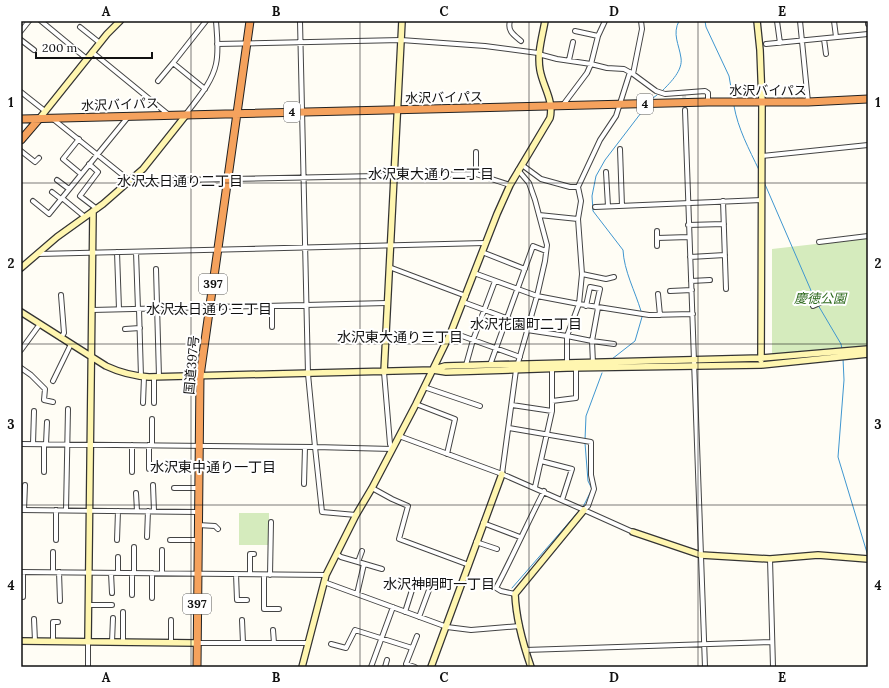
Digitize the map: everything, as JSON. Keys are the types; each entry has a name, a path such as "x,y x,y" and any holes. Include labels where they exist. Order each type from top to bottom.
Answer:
{"highway":[{"name":"国道397号","path":"197,667 200,376 250,21"},
{"name":"水沢バイパス","path":"21,119 708,102 808,102 868,99"},
{"path":"21,140 38,119"}],"street":[{"path":"21,31 29,21"},
{"path":"41,21 87,59"},
{"path":"38,119 100,42 120,21"},
{"path":"158,81 206,21"},
{"path":"21,268 57,237 95,210 130,181 149,162 186,115 205,89 212,76 216,64 216,21"},
{"path":"300,21 308,374 322,512 356,515"},
{"path":"392,449 390,444 384,372 402,21"},
{"path":"510,21 509,29 511,33 521,41"},
{"path":"302,667 326,575 356,515 372,488 416,404 451,332 485,243 510,185 550,118 551,106 548,92 540,73 538,52 545,21"},
{"path":"562,106 587,73 604,21"},
{"path":"567,366 567,336 579,304 582,274 578,220 580,201 578,187 600,140 616,116 631,73 642,29 641,21"},
{"path":"757,21 761,58 762,102 761,365"},
{"path":"778,21 780,43"},
{"path":"800,21 808,102"},
{"path":"834,21 836,37"},
{"path":"80,27 100,42"},
{"path":"575,31 598,36"},
{"path":"766,44 868,34"},
{"path":"824,39 826,54"},
{"path":"21,40 34,50"},
{"path":"217,44 401,40 485,46 538,52 542,55 607,68 624,69 656,91 665,94 684,94 688,91 705,91 708,93 708,102"},
{"path":"569,60 573,42"},
{"path":"92,52 169,115"},
{"path":"173,63 205,89"},
{"path":"21,92 45,111"},
{"path":"685,110 687,202 693,314 705,667"},
{"path":"33,201 49,214 129,116"},
{"path":"53,119 130,181 476,174 510,185"},
{"path":"79,139 63,159 81,174"},
{"path":"761,156 868,145"},
{"path":"620,149 622,206"},
{"path":"21,151 35,162 39,158"},
{"path":"476,152 476,174"},
{"path":"89,164 98,172 80,196 95,210"},
{"path":"520,168 541,179 570,188 578,187"},
{"path":"432,667 476,542 502,474 517,367 537,296 546,251 547,245 529,183 520,168"},
{"path":"606,172 608,206"},
{"path":"57,180 69,189"},
{"path":"52,192 85,217"},
{"path":"595,207 762,200"},
{"path":"723,201 726,289"},
{"path":"88,667 92,253 95,210"},
{"path":"539,215 578,220"},
{"path":"688,225 724,224"},
{"path":"657,230 657,246"},
{"path":"819,242 868,236"},
{"path":"657,238 689,237"},
{"path":"37,254 485,243"},
{"path":"490,365 533,246 546,251"},
{"path":"117,252 119,309"},
{"path":"136,252 143,403"},
{"path":"482,252 525,269"},
{"path":"690,257 725,255"},
{"path":"389,267 466,296"},
{"path":"154,403 156,377 156,269"},
{"path":"474,273 537,296 586,306 660,315 693,314"},
{"path":"582,274 606,278 614,277"},
{"path":"691,281 710,280"},
{"path":"466,365 495,281"},
{"path":"586,306 590,288 600,289 592,341 593,365"},
{"path":"670,291 692,290"},
{"path":"658,294 660,315"},
{"path":"61,295 64,333 61,338"},
{"path":"463,302 528,328 614,344"},
{"path":"814,306 821,302"},
{"path":"92,310 387,303"},
{"path":"272,306 272,327"},
{"path":"21,312 106,366 121,373 142,377 433,370 446,372 517,367 694,363 761,365 838,354"},
{"path":"21,350 40,324"},
{"path":"125,329 140,328"},
{"path":"451,332 520,357"},
{"path":"53,381 71,344"},
{"path":"847,354 868,349"},
{"path":"694,363 838,354 868,354"},
{"path":"433,370 445,366 466,365 552,369 567,366 576,368 593,365"},
{"path":"21,368 45,389 44,400 53,402"},
{"path":"552,402 576,398 576,368"},
{"path":"534,487 552,411 552,369"},
{"path":"424,387 480,406"},
{"path":"416,404 455,418 447,454"},
{"path":"512,405 552,411"},
{"path":"66,510 68,409"},
{"path":"32,444 34,411"},
{"path":"150,469 152,419"},
{"path":"44,472 47,422"},
{"path":"509,428 591,442 591,475 594,489 588,506 516,594 516,608 525,650 531,667"},
{"path":"399,436 544,491 633,532 701,555 770,558 818,555 868,559"},
{"path":"21,444 392,449"},
{"path":"132,445 132,472"},
{"path":"304,484 305,448"},
{"path":"541,461 572,469 562,500"},
{"path":"25,485 23,510 198,512"},
{"path":"153,485 154,511"},
{"path":"174,488 199,488"},
{"path":"372,488 408,506 399,539 469,565"},
{"path":"516,594 501,591 496,588 544,491"},
{"path":"136,493 137,511"},
{"path":"56,510 56,540"},
{"path":"117,540 118,511"},
{"path":"147,537 148,511"},
{"path":"270,575 271,522"},
{"path":"483,523 520,537"},
{"path":"198,525 215,526 218,529"},
{"path":"170,540 198,540"},
{"path":"476,542 497,550"},
{"path":"132,596 134,547"},
{"path":"162,550 162,573"},
{"path":"358,562 362,551"},
{"path":"53,552 53,572"},
{"path":"250,574 250,554 254,554"},
{"path":"337,554 341,557 382,569"},
{"path":"118,557 118,573"},
{"path":"770,558 773,667"},
{"path":"357,594 364,564"},
{"path":"21,597 23,597 22,572 326,575"},
{"path":"59,572 60,602"},
{"path":"111,573 112,593"},
{"path":"152,573 152,598"},
{"path":"236,574 236,600 247,600"},
{"path":"264,575 264,609 279,609"},
{"path":"324,582 447,627 471,630 520,626"},
{"path":"406,612 412,590"},
{"path":"419,617 429,590"},
{"path":"88,605 112,605"},
{"path":"371,667 393,607"},
{"path":"123,612 123,642"},
{"path":"112,642 113,618"},
{"path":"34,619 35,641"},
{"path":"171,620 171,642"},
{"path":"242,620 243,643"},
{"path":"54,641 53,622 58,622"},
{"path":"274,630 274,643"},
{"path":"331,644 346,648 355,630 412,648"},
{"path":"415,667 406,664 417,636"},
{"path":"21,641 308,643"},
{"path":"525,650 772,642"},
{"path":"385,667 387,660"}],"green space":[{"name":"慶徳公園","path":"868,238 868,346 772,356 772,249"},
{"path":"239,513 269,513 269,545 239,545"}],"waterway":[{"path":"663,90 676,76 680,67 681,58 676,35 679,21"},
{"path":"705,21 706,27 729,76 733,99"},
{"path":"653,98 657,95"},
{"path":"734,106 741,131 759,170"},
{"path":"641,311 628,273 623,250 593,211 592,196 596,176 605,160 644,109"},
{"path":"764,182 816,302"},
{"path":"818,305 841,344 842,349"},
{"path":"612,359 635,341 642,317"},
{"path":"843,358 844,380 838,457 868,556"},
{"path":"585,440 586,416 602,373"},
{"path":"583,507 592,489 588,481 585,443"},
{"path":"512,588 579,511"}],"tunnel":[{"path":"684,94 685,110"}],"district":[{"name":"水沢東大通り二丁目","path":"431,174"},
{"name":"水沢太日通り二丁目","path":"180,181"},
{"name":"水沢太日通り三丁目","path":"209,309"},
{"name":"水沢花園町二丁目","path":"526,324"},
{"name":"水沢東大通り三丁目","path":"400,337"},
{"name":"水沢東中通り一丁目","path":"213,467"},
{"name":"水沢神明町一丁目","path":"439,584"}]}
